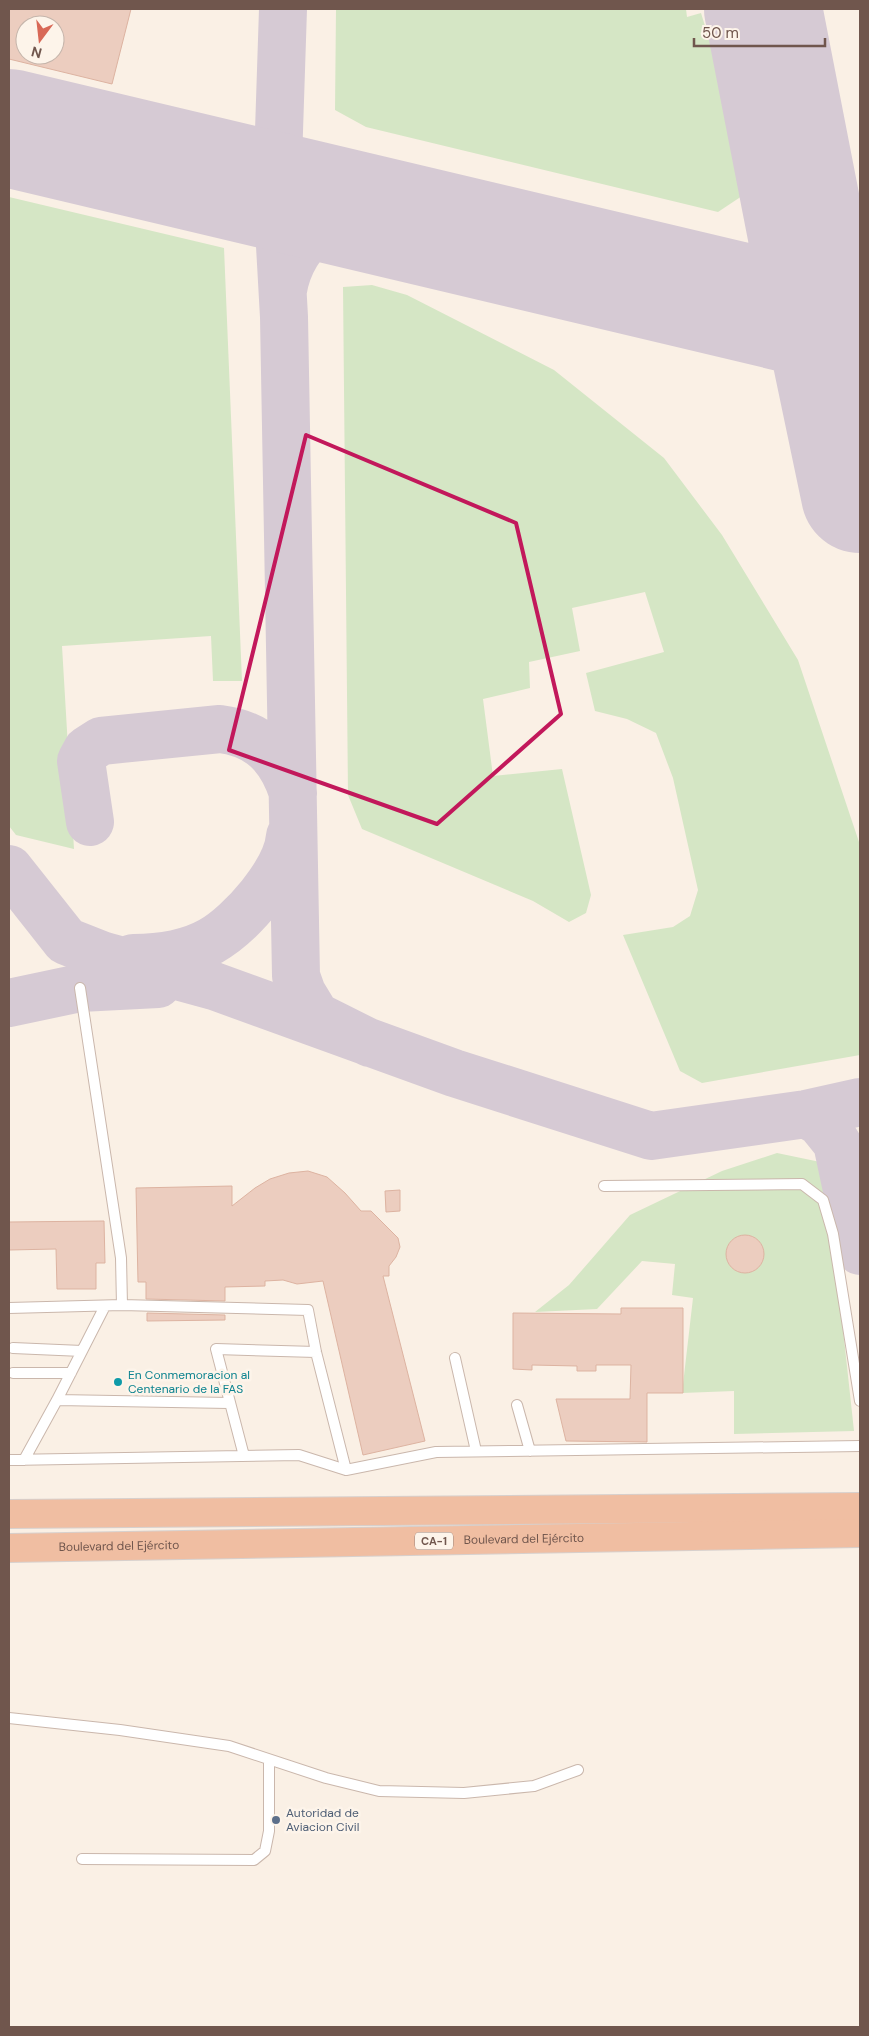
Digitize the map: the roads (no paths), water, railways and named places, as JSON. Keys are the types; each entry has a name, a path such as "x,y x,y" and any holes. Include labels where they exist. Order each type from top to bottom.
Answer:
{"highway":[{"path":"9,1514 860,1507"},
{"name":"Boulevard del Ejército","path":"9,1548 860,1533"}],"lane":[{"path":"80,988 121,1258 122,1305"},
{"path":"604,1186 802,1184 823,1200 833,1234 860,1401"},
{"path":"9,1308 122,1305 308,1310 316,1352 346,1470"},
{"path":"24,1460 71,1374 105,1306"},
{"path":"12,1348 82,1351"},
{"path":"244,1456 216,1349 316,1352"},
{"path":"455,1358 476,1451"},
{"path":"13,1373 71,1374"},
{"path":"57,1400 229,1403"},
{"path":"517,1406 530,1451"},
{"path":"9,1460 299,1455 346,1470 436,1452 860,1446"},
{"path":"9,1718 120,1730 229,1746 326,1778 379,1791 464,1793 534,1786 578,1770"},
{"path":"82,1859 254,1860 265,1851 269,1831 269,1760"}],"place":[{"name":"En Conmemoracion al Centenario de la FAS","path":"118,1382"},
{"name":"Autoridad de Aviacion Civil","path":"276,1820"}]}
